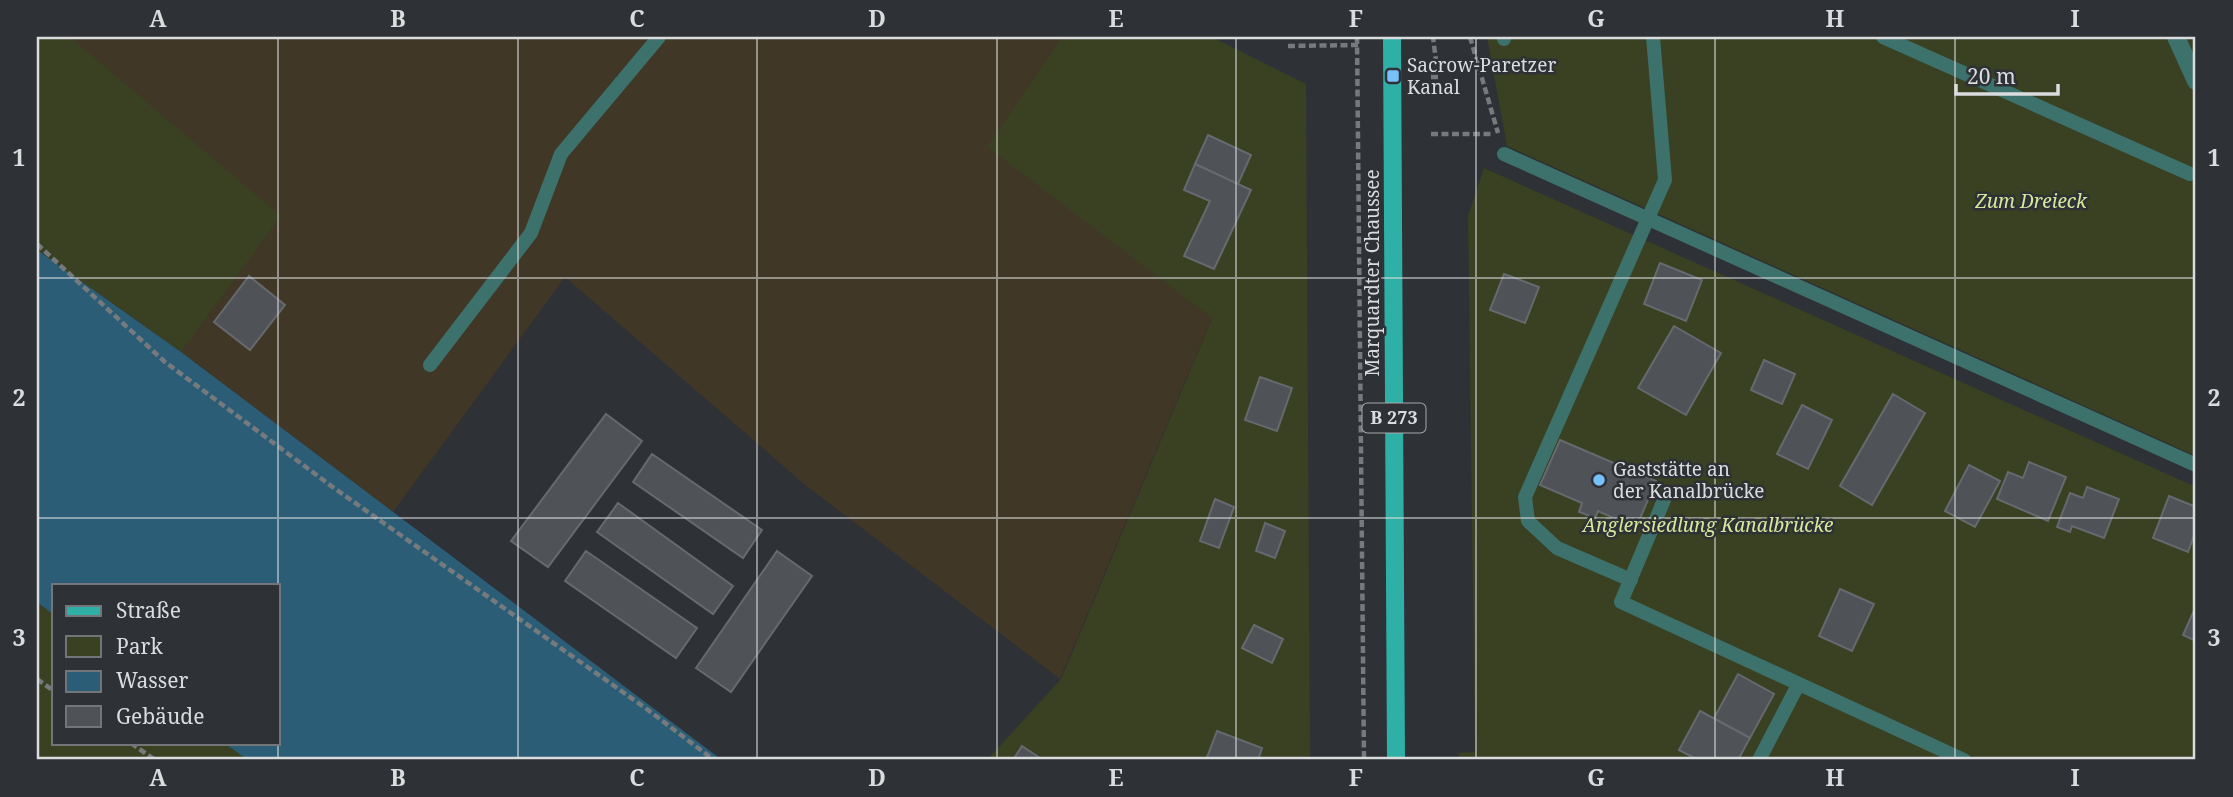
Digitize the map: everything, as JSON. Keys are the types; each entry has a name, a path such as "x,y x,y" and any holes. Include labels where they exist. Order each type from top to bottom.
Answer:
{"main road":[{"name":"Marquardter Chaussee","path":"1392,37 1396,760"}],"street":[{"path":"2176,37 2196,81"}],"lane":[{"path":"430,365 531,233 561,154 659,37"},
{"path":"1631,580 1557,548 1528,521 1525,497 1665,180 1653,37"},
{"path":"1883,37 2190,174"},
{"path":"1504,154 2196,465"},
{"path":"1664,500 1621,602 1964,760"},
{"path":"1759,760 1798,685"}],"path":[{"path":"1357,37 1364,760"},
{"path":"1431,77 1438,77 1433,37"},
{"path":"1470,37 1504,154"},
{"path":"1288,46 1358,45"},
{"path":"1431,134 1498,134"},
{"path":"37,244 164,362 334,488 644,707 714,760"},
{"path":"37,680 52,690"},
{"path":"132,744 155,760"}],"shaded area":[{"path":"37,37 1062,37 988,147 1212,317 1060,679 804,484 565,277 393,512 181,352 37,250"}],"green space":[{"path":"37,37 70,37 281,216 181,352 37,250"},
{"path":"1062,37 1212,37 1306,84 1310,760 987,760 1061,679 1212,318 987,147"},
{"name":"Zum Dreieck","path":"1487,37 2196,37 2196,456 1507,146"},
{"name":"Anglersiedlung Kanalbrücke","path":"1484,168 2196,487 2196,760 1459,760 1459,753 1475,752 1468,216"},
{"path":"37,602 52,613 52,744 225,744 248,760 37,760"}],"water":[{"path":"37,250 181,352 722,760 248,760 225,744 280,744 280,584 52,584 52,613 37,602"}],"building":[{"path":"1208,135 1251,155 1238,184 1195,164"},
{"path":"1195,164 1251,190 1214,269 1184,256 1210,201 1184,190"},
{"path":"1660,263 1702,280 1686,321 1644,304"},
{"path":"1504,274 1539,287 1525,323 1490,310"},
{"path":"249,276 285,305 250,350 214,322"},
{"path":"1674,326 1721,353 1686,415 1638,388"},
{"path":"1764,360 1795,374 1782,404 1751,390"},
{"path":"1260,377 1292,388 1277,431 1245,420"},
{"path":"1893,394 1925,413 1872,505 1840,486"},
{"path":"1802,405 1832,420 1808,469 1777,454"},
{"path":"606,414 642,441 548,567 511,541"},
{"path":"1560,440 1656,481 1636,528 1598,511 1595,518 1579,512 1582,503 1540,485"},
{"path":"652,454 762,530 743,558 633,482"},
{"path":"2029,462 2066,477 2048,521 1997,499 2008,472 2023,478"},
{"path":"1969,465 2000,481 1975,527 1945,511"},
{"path":"2087,487 2119,499 2104,538 2072,526 2070,532 2057,527 2070,493 2083,498"},
{"path":"2169,496 2196,507 2196,530 2188,552 2153,538"},
{"path":"1215,499 1234,507 1219,548 1200,541"},
{"path":"618,503 733,586 713,614 597,532"},
{"path":"1265,523 1285,531 1275,558 1256,551"},
{"path":"586,551 697,628 676,658 565,581"},
{"path":"777,551 812,576 731,692 696,668"},
{"path":"1840,589 1874,604 1852,651 1819,636"},
{"path":"2196,606 2196,641 2183,635"},
{"path":"1254,625 1283,639 1272,663 1242,648"},
{"path":"1738,674 1774,694 1750,738 1714,718"},
{"path":"1700,711 1750,738 1738,760 1698,760 1679,750"},
{"path":"1217,731 1262,748 1258,760 1206,760"},
{"path":"1022,746 1043,760 1013,760"}],"place":[{"name":"Sacrow-Paretzer Kanal","path":"1393,76"},
{"name":"Gaststätte an der Kanalbrücke","path":"1599,480"}]}
